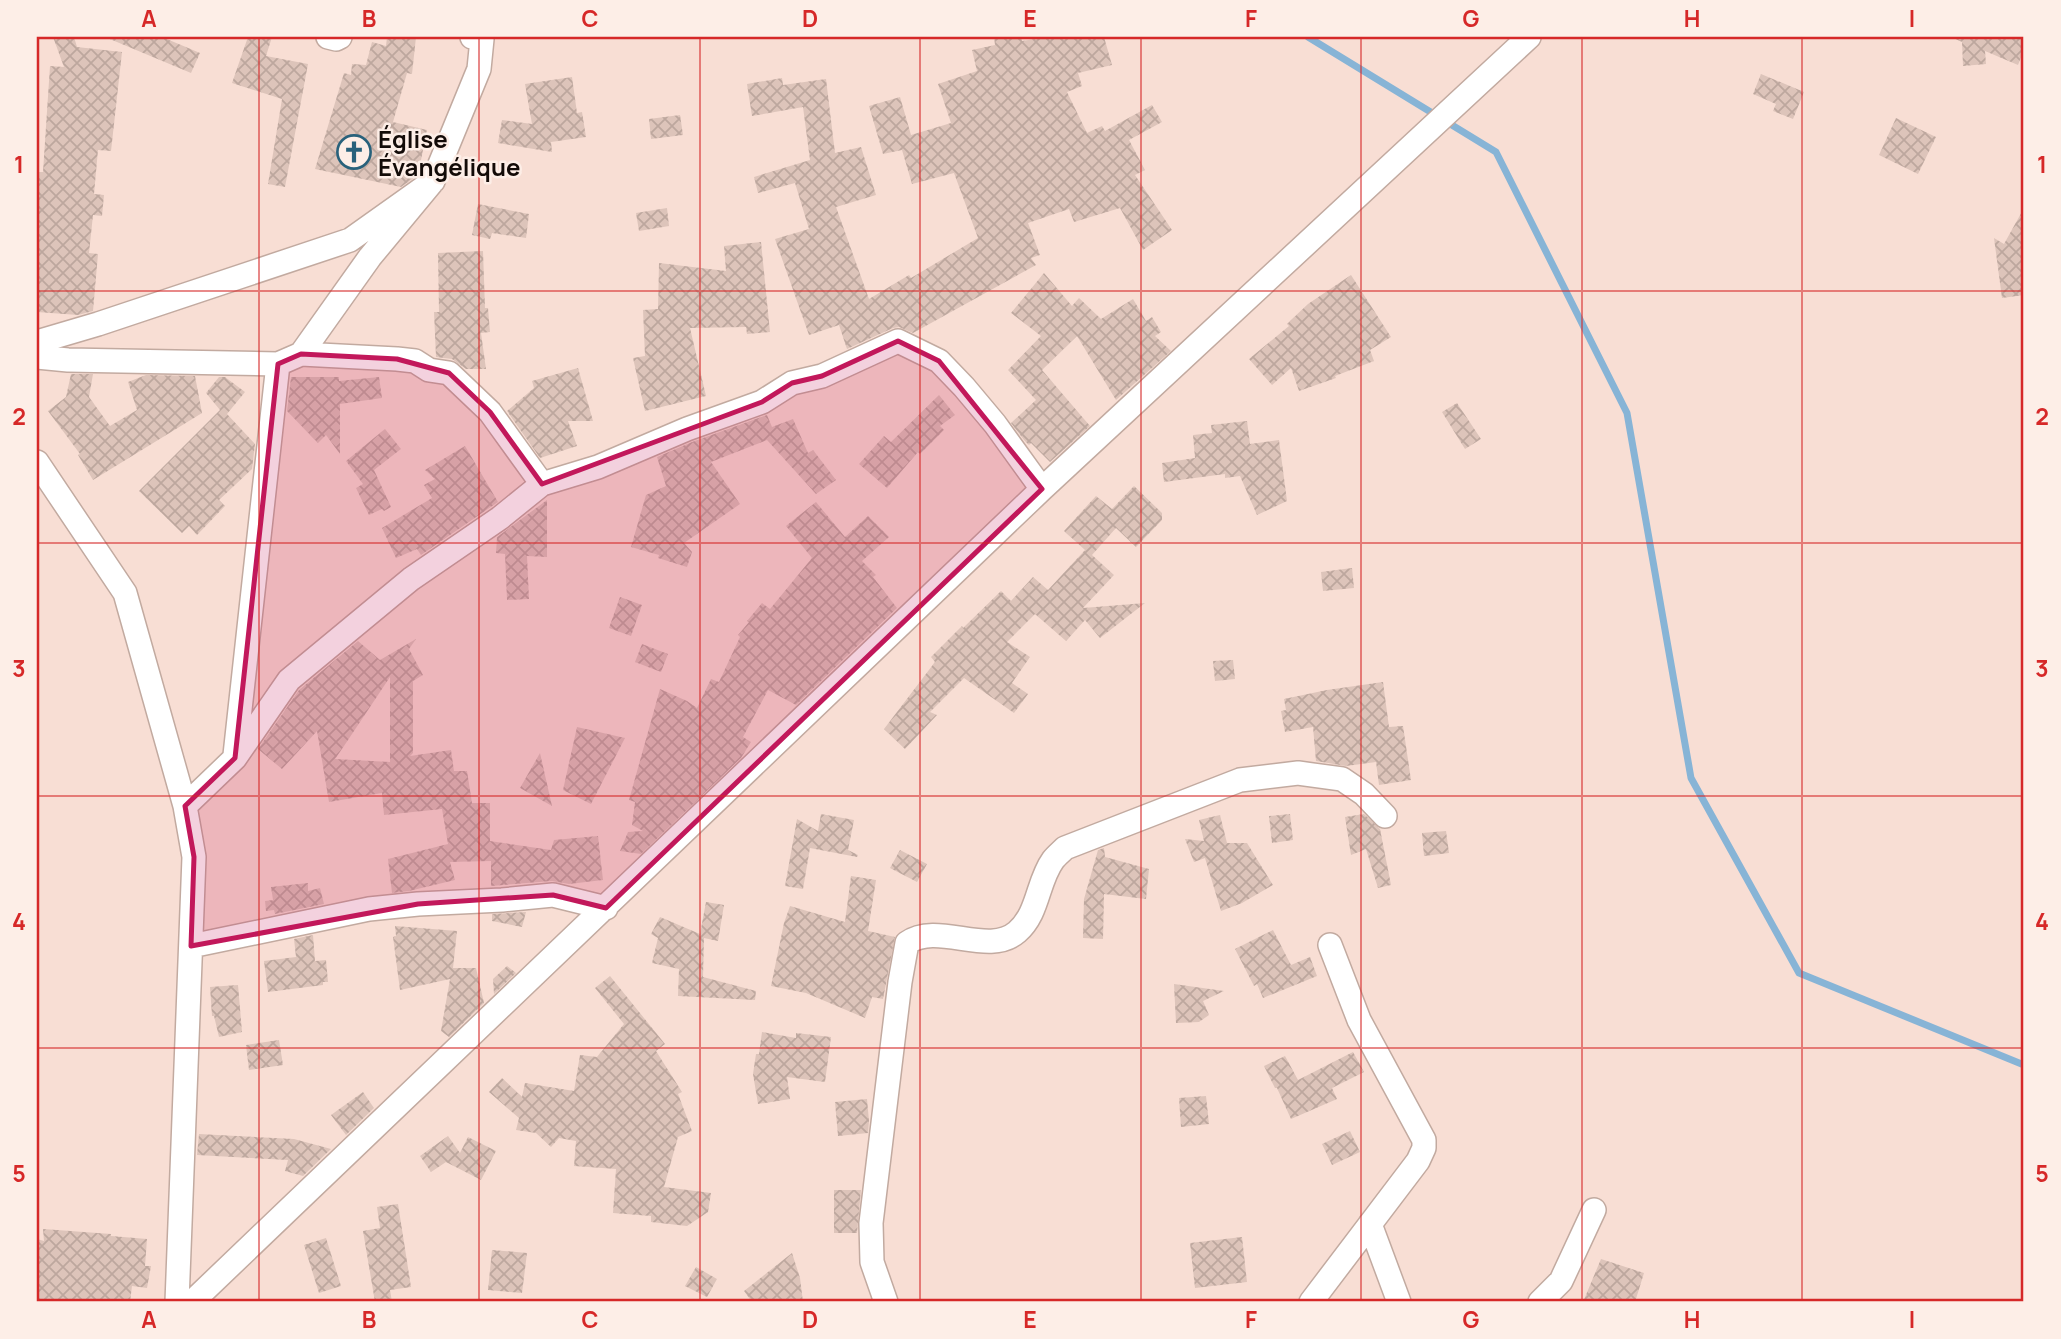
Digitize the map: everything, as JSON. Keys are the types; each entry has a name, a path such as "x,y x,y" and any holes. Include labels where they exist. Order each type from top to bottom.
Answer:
{"street":[{"path":"328,37 340,37"},
{"path":"301,354 370,257 433,181 479,69 482,39 472,37"},
{"path":"192,1302 1042,489 1529,37"},
{"path":"37,342 350,240 433,181"},
{"path":"185,806 235,758 289,680 411,579 500,519 542,484 598,467 687,429 762,402 792,383 822,376 898,341 939,361 995,424 1042,489"},
{"path":"37,357 278,364 301,354 415,362 429,370 449,373 490,412 542,484"},
{"path":"235,758 278,364"},
{"path":"37,462 125,593 185,806 194,857 177,1302"},
{"path":"886,1302 872,1262 871,1223 898,996 907,943 919,936 989,941 1004,939 1017,932 1031,913 1049,867 1065,848 1240,780 1298,773 1342,779 1364,794 1385,816"},
{"path":"191,946 369,909 418,904 553,895 606,908"},
{"path":"1311,1302 1418,1161 1424,1148 1424,1140 1359,1020 1330,945"},
{"path":"1540,1302 1561,1280 1594,1210"},
{"path":"1370,1224 1399,1302"}],"highlighted area":[{"path":"898,341 939,361 1042,489 606,908 553,895 418,904 191,946 194,857 185,806 235,758 278,364 301,354 397,359 449,373 490,412 542,484 762,402 792,383 822,376"}],"building":[{"path":"53,37 74,37 77,47 122,52 111,151 98,150 94,194 104,195 102,216 93,215 89,253 98,254 93,311 78,315 37,312 37,172 43,172 50,66 64,67"},
{"path":"105,37 162,37 200,53 191,73"},
{"path":"248,37 272,37 266,56 308,64 285,187 268,184 282,99 232,83"},
{"path":"387,37 416,37 412,74 407,73 393,122 427,130 418,175 401,187 315,169 344,73 351,75 352,64 366,65 372,42 386,46"},
{"path":"994,37 1022,37 1022,41 1047,37 1104,37 1112,65 1078,73 1082,86 1067,92 1087,133 1102,126 1105,131 1152,105 1162,122 1129,140 1145,170 1135,175 1172,230 1143,250 1120,208 1074,222 1069,209 1028,223 1040,255 1031,258 1036,265 913,333 899,327 893,328 847,349 839,325 809,335 775,239 809,229 795,183 758,193 754,177 810,160 803,107 752,116 747,84 782,78 783,85 826,79 835,153 861,147 876,195 836,207 869,299 909,275 911,278 978,238 954,173 912,184 902,150 883,154 869,106 900,97 911,135 951,123 938,84 977,71 972,50 995,45"},
{"path":"1951,37 2024,37 2024,50 2018,65 1985,51 1986,64 1963,66 1962,42"},
{"path":"1761,74 1804,92 1793,119 1773,111 1776,104 1753,94"},
{"path":"572,77 577,113 582,112 586,137 551,142 552,152 498,143 502,120 532,124 525,84"},
{"path":"680,115 683,135 651,139 649,119"},
{"path":"1896,118 1936,137 1918,174 1879,155"},
{"path":"478,204 529,214 526,238 492,233 490,239 472,235"},
{"path":"667,208 669,226 639,231 636,213"},
{"path":"2024,208 2024,295 2002,298 1994,238 2004,244"},
{"path":"761,242 770,332 747,334 746,327 690,328 706,396 645,411 633,358 645,356 643,310 658,309 659,263 726,271 724,246"},
{"path":"483,251 485,308 488,308 490,332 481,333 486,369 466,369 452,359 436,357 434,312 439,312 438,253"},
{"path":"1044,273 1072,306 1079,298 1101,319 1133,299 1146,321 1152,317 1161,332 1155,336 1171,351 1116,400 1077,336 1042,370 1090,426 1050,462 1031,443 1029,445 1024,440 1011,423 1036,400 1008,370 1041,336 1011,313"},
{"path":"1351,275 1391,337 1370,350 1374,361 1299,391 1291,368 1272,385 1249,359 1289,326 1287,324 1308,304"},
{"path":"578,368 593,421 568,421 577,446 540,458 507,411 534,388 532,381"},
{"path":"71,374 93,374 89,397 110,426 137,410 128,382 146,375 195,376 202,413 93,480 78,455 80,454 48,411 66,397"},
{"path":"219,377 225,377 245,392 227,414 255,444 252,469 219,500 225,506 197,535 189,526 182,533 139,491 220,410 206,393"},
{"path":"291,377 339,377 339,381 379,377 382,398 340,404 340,454 326,435 318,443 287,411"},
{"path":"939,395 955,415 940,426 944,430 920,454 918,452 887,488 859,464 884,436 891,442"},
{"path":"1457,403 1481,439 1465,449 1442,412"},
{"path":"767,415 772,427 793,419 808,453 813,450 836,480 816,494 767,440 711,462 740,504 684,543 692,552 687,567 631,547 646,495 666,486 657,457"},
{"path":"1247,421 1250,444 1279,440 1287,501 1257,515 1240,476 1225,478 1225,474 1164,482 1162,463 1195,458 1193,435 1212,433 1211,425"},
{"path":"385,429 401,449 374,470 391,507 369,515 356,488 363,484 346,461"},
{"path":"465,446 498,502 421,555 417,549 396,558 382,528 432,498 424,485 435,479 425,470"},
{"path":"1134,486 1162,513 1162,520 1136,547 1116,528 1092,555 1114,575 1083,608 1145,603 1100,638 1085,620 1066,641 1035,614 1007,642 1030,657 1012,683 1028,694 1014,713 964,678 930,712 937,715 905,749 884,729 935,662 931,657 1001,591 1011,601 1033,577 1048,590 1085,550 1064,531 1096,496 1112,509"},
{"path":"547,500 547,557 527,556 529,599 507,600 505,554 496,553 497,537"},
{"path":"816,502 845,537 868,516 889,537 862,561 876,575 873,577 897,608 796,705 768,690 743,737 751,742 741,758 641,854 620,851 628,832 643,831 632,825 635,802 629,800 660,689 697,708 711,679 719,682 740,637 738,635 749,622 747,621 762,603 770,609 812,558 786,526"},
{"path":"1352,568 1354,588 1323,591 1321,572"},
{"path":"620,597 642,605 631,636 609,628"},
{"path":"416,639 409,649 423,675 413,681 413,753 410,756 451,750 454,771 467,771 472,803 490,803 490,841 551,850 554,840 598,836 603,880 569,884 552,881 491,886 491,861 450,862 455,880 392,893 388,859 448,844 442,809 384,815 382,793 329,802 317,731 282,769 258,749 299,690 358,641 380,660","holes":["390,677 390,762 335,759"]},
{"path":"642,644 668,654 661,672 635,662"},
{"path":"1233,660 1235,679 1215,681 1213,661"},
{"path":"1383,682 1389,727 1403,726 1411,780 1379,785 1376,762 1346,766 1316,761 1313,727 1285,732 1281,711 1286,710 1284,699"},
{"path":"577,727 625,738 591,804 563,790"},
{"path":"540,753 552,806 520,788"},
{"path":"821,814 854,820 848,850 858,855 857,857 810,848 803,889 785,886 797,819 818,831"},
{"path":"1290,814 1293,840 1272,843 1269,816"},
{"path":"1364,814 1380,829 1391,885 1378,888 1366,849 1351,855 1345,817"},
{"path":"1220,815 1227,843 1247,843 1273,885 1242,903 1221,911 1205,858 1194,862 1185,839 1204,841 1199,820"},
{"path":"1446,831 1449,853 1424,856 1422,833"},
{"path":"1104,848 1105,857 1149,869 1146,899 1104,894 1103,939 1083,938 1084,899 1098,850"},
{"path":"900,850 927,864 917,882 890,868"},
{"path":"851,876 876,880 868,931 895,937 883,999 872,997 865,1018 806,993 771,986 790,906 845,922"},
{"path":"308,883 308,891 320,888 324,904 275,914 274,910 266,911 265,901 273,900 271,887"},
{"path":"706,902 724,905 718,941 704,938 703,977 756,991 755,1000 678,996 679,969 652,963 658,938 651,934 660,917 700,934"},
{"path":"526,912 522,927 492,921 492,914"},
{"path":"395,926 457,931 453,968 476,968 484,1003 449,1037 441,1031 450,979 400,990 393,937 396,936"},
{"path":"1273,930 1291,965 1310,957 1317,976 1263,998 1235,949"},
{"path":"313,935 315,961 326,960 328,982 323,982 323,985 268,992 264,961 296,957 294,939"},
{"path":"507,966 516,973 494,994 493,979"},
{"path":"610,976 665,1044 656,1051 682,1092 678,1094 692,1131 678,1137 664,1187 711,1193 708,1212 687,1226 651,1222 651,1216 613,1213 616,1169 574,1166 576,1141 559,1138 551,1147 536,1133 516,1130 519,1118 489,1092 502,1078 522,1097 525,1083 574,1091 580,1055 597,1057 624,1024 595,988"},
{"path":"1174,984 1224,991 1203,1001 1209,1015 1199,1022 1176,1023"},
{"path":"238,985 242,1032 219,1037 212,1016 210,987"},
{"path":"762,1032 796,1038 796,1033 831,1037 825,1082 787,1077 790,1099 758,1104 753,1074"},
{"path":"279,1040 283,1065 249,1070 246,1045"},
{"path":"1353,1052 1364,1072 1332,1088 1337,1099 1291,1119 1264,1066 1285,1056 1298,1080"},
{"path":"363,1092 374,1108 346,1135 331,1115"},
{"path":"1206,1096 1209,1124 1181,1127 1179,1098"},
{"path":"867,1099 868,1133 838,1136 835,1102"},
{"path":"1350,1131 1360,1152 1332,1165 1322,1144"},
{"path":"199,1134 294,1139 331,1149 303,1176 285,1171 288,1160 197,1155"},
{"path":"448,1136 460,1153 468,1137 496,1151 481,1180 446,1162 431,1172 420,1156"},
{"path":"834,1190 861,1190 857,1233 834,1233"},
{"path":"398,1204 411,1287 390,1290 392,1302 375,1302 363,1231 380,1228 377,1207"},
{"path":"43,1229 147,1239 145,1266 151,1266 147,1288 132,1286 130,1302 37,1302 37,1239 44,1241"},
{"path":"1242,1237 1247,1282 1195,1288 1190,1243"},
{"path":"326,1238 341,1286 319,1293 304,1245"},
{"path":"492,1250 527,1253 522,1293 488,1290"},
{"path":"792,1253 800,1278 803,1302 752,1302 744,1291"},
{"path":"1601,1259 1644,1273 1635,1302 1583,1302"},
{"path":"696,1267 717,1279 707,1297 685,1286"}],"waterway":[{"path":"1308,37 1496,152 1627,413 1691,778 1799,973 2024,1065"}],"place":[{"name":"Église Évangélique","path":"354,152"}]}
